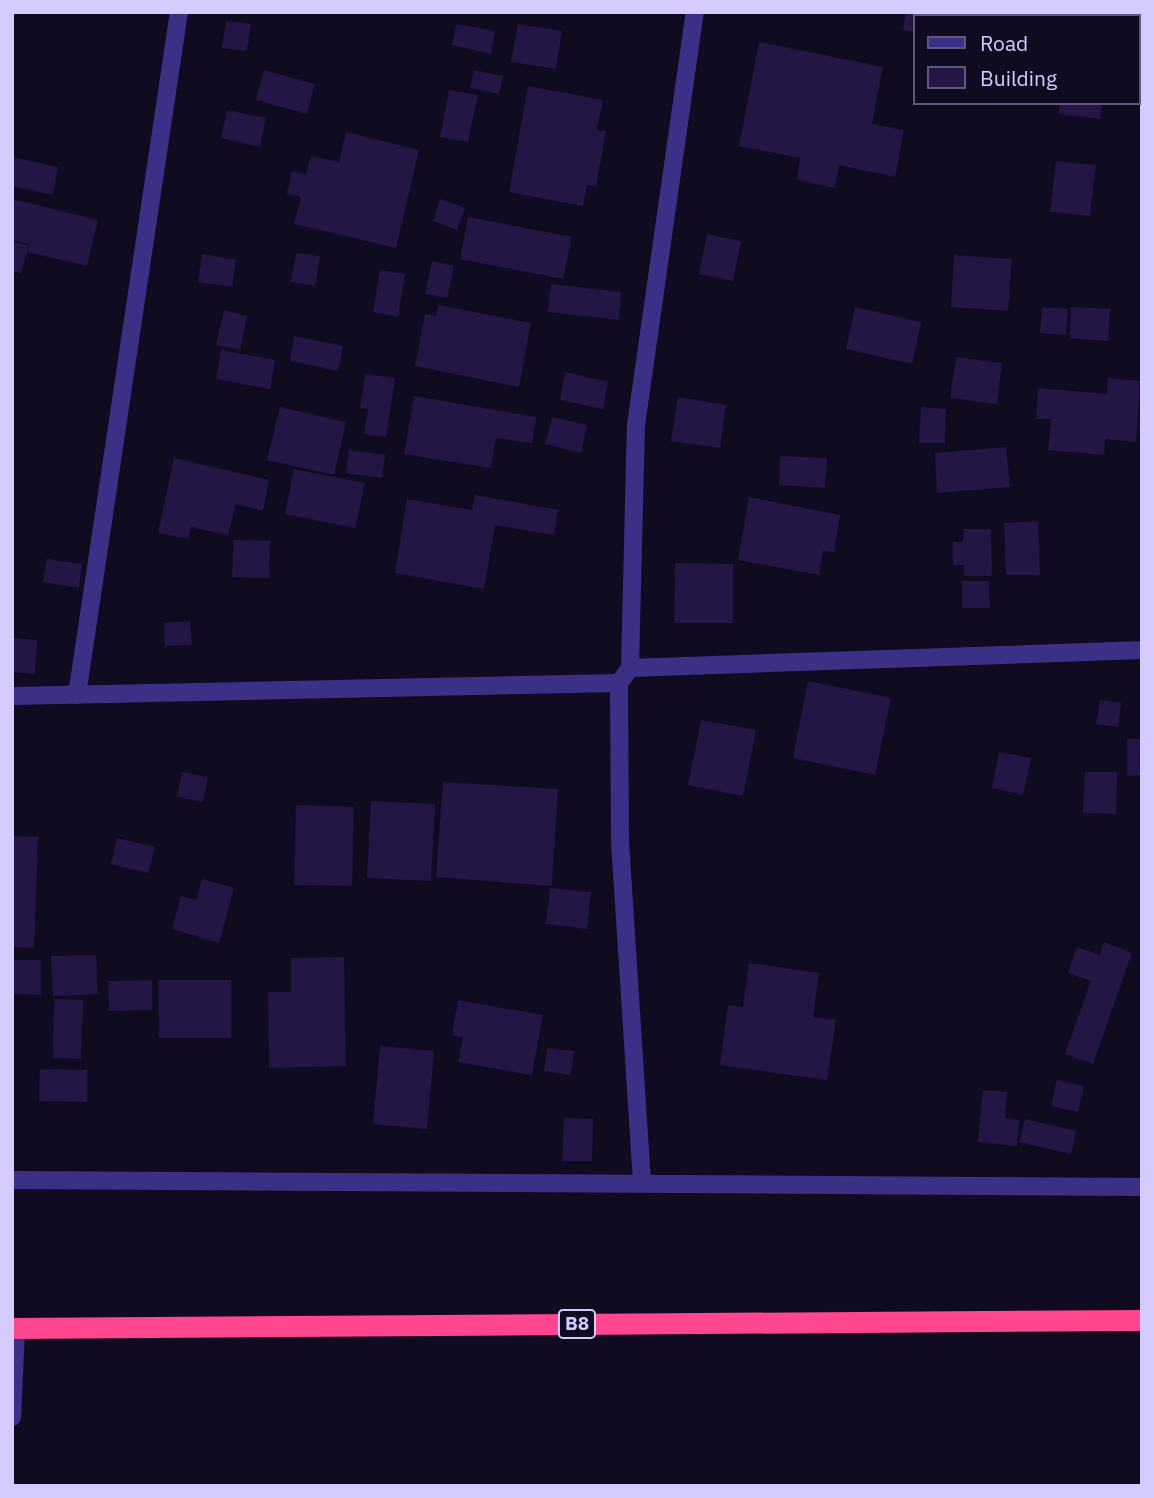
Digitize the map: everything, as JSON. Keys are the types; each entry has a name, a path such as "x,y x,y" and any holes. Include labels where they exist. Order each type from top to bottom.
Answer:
{"highway":[{"name":"B8","path":"14,1328 1142,1320"}],"street":[{"path":"77,695 179,12"},
{"path":"642,1182 621,852 624,676 636,425 695,12"},
{"path":"12,696 624,676 1142,650"},
{"path":"12,1180 1142,1187"},
{"path":"12,1417 14,1328"}],"building":[{"path":"906,12 957,14 912,14 912,32 903,30"},
{"path":"1094,12 1094,14 1049,14"},
{"path":"226,21 251,24 247,51 222,48"},
{"path":"456,24 495,31 491,54 452,45"},
{"path":"518,24 562,31 556,69 511,62"},
{"path":"759,42 883,67 872,124 904,130 895,177 839,165 835,188 797,180 800,158 739,146"},
{"path":"264,70 315,84 307,114 256,100"},
{"path":"474,70 503,76 499,94 470,88"},
{"path":"528,86 603,100 597,130 606,131 596,187 587,185 583,206 509,192"},
{"path":"449,90 478,95 468,142 440,137"},
{"path":"1060,105 1102,105 1100,119 1058,114"},
{"path":"227,110 266,118 260,147 221,138"},
{"path":"346,132 419,150 396,248 294,224 301,197 287,193 292,171 306,175 311,156 339,162"},
{"path":"12,157 58,167 53,195 12,186"},
{"path":"1056,161 1096,165 1090,216 1050,212"},
{"path":"12,199 98,220 87,266 28,252 30,244 12,240"},
{"path":"440,199 465,208 457,230 433,221"},
{"path":"468,217 572,237 563,279 460,259"},
{"path":"707,234 741,241 733,281 699,274"},
{"path":"12,241 29,245 21,273 12,271"},
{"path":"296,253 320,256 315,286 291,282"},
{"path":"202,254 236,260 232,287 198,282"},
{"path":"954,255 1012,259 1008,311 951,307"},
{"path":"432,261 454,266 447,298 425,294"},
{"path":"380,270 405,274 398,317 373,312"},
{"path":"551,284 621,292 619,320 548,312"},
{"path":"438,305 531,323 519,387 415,366 425,314 436,316"},
{"path":"855,307 921,322 912,364 846,349"},
{"path":"1042,307 1068,309 1066,335 1040,333"},
{"path":"1071,307 1110,309 1108,341 1070,338"},
{"path":"224,310 247,316 240,350 216,345"},
{"path":"294,336 343,346 338,371 290,361"},
{"path":"221,350 275,360 270,389 216,379"},
{"path":"956,357 1002,363 997,404 950,398"},
{"path":"565,372 608,382 603,409 560,400"},
{"path":"365,374 395,378 386,437 364,434 368,409 360,408"},
{"path":"1108,378 1140,381 1136,442 1105,439 1104,455 1048,450 1051,419 1036,419 1038,388 1107,394"},
{"path":"414,396 536,417 532,443 496,438 491,468 404,454"},
{"path":"678,397 726,405 720,448 671,441"},
{"path":"280,407 346,422 334,475 267,460"},
{"path":"921,407 946,409 945,443 919,443"},
{"path":"552,417 587,425 581,453 545,444"},
{"path":"1006,447 1010,487 937,493 935,453"},
{"path":"349,450 385,455 382,478 346,473"},
{"path":"780,456 827,458 825,488 779,485"},
{"path":"174,458 269,480 263,511 236,504 228,535 191,527 188,539 158,533"},
{"path":"294,469 365,483 355,528 285,514"},
{"path":"475,495 558,510 554,535 495,525 484,589 395,573 407,499 472,510"},
{"path":"749,497 840,515 834,552 823,551 819,575 738,560"},
{"path":"1038,521 1040,575 1006,575 1004,523"},
{"path":"964,529 991,529 992,576 964,576 964,565 953,565 953,542 963,542"},
{"path":"234,540 270,541 269,578 232,577"},
{"path":"47,559 82,564 79,588 43,582"},
{"path":"675,563 733,564 733,623 674,623"},
{"path":"962,581 989,581 990,608 962,608"},
{"path":"190,621 192,645 165,646 164,623"},
{"path":"12,638 37,640 35,674 12,672"},
{"path":"808,681 891,698 875,775 793,758"},
{"path":"1100,700 1121,703 1118,727 1096,724"},
{"path":"701,720 756,730 743,796 688,785"},
{"path":"1127,739 1142,739 1142,775 1127,776"},
{"path":"999,752 1031,758 1023,795 992,788"},
{"path":"182,772 208,777 203,802 177,797"},
{"path":"1085,772 1117,772 1116,814 1083,813"},
{"path":"443,782 558,789 552,886 436,877"},
{"path":"371,801 435,804 431,881 367,878"},
{"path":"296,805 354,807 352,886 294,885"},
{"path":"12,836 38,837 34,948 12,947"},
{"path":"117,838 155,847 148,873 111,864"},
{"path":"202,879 234,888 219,943 172,929 181,896 196,900"},
{"path":"550,888 591,892 587,929 546,924"},
{"path":"1104,942 1132,953 1093,1064 1065,1054 1091,981 1068,973 1077,947 1100,955"},
{"path":"96,955 98,994 53,996 51,956"},
{"path":"344,957 346,1066 269,1068 268,992 291,992 291,958"},
{"path":"13,960 41,960 41,995 13,994"},
{"path":"749,963 819,973 813,1017 836,1020 827,1080 720,1065 728,1005 743,1007"},
{"path":"152,980 152,1010 109,1011 108,981"},
{"path":"158,980 231,980 231,1038 159,1038"},
{"path":"54,999 83,1000 81,1059 53,1058"},
{"path":"458,1000 543,1015 532,1075 458,1062 463,1037 452,1035"},
{"path":"380,1046 434,1051 427,1129 373,1124"},
{"path":"547,1048 574,1051 571,1075 544,1071"},
{"path":"40,1069 87,1070 87,1102 39,1101"},
{"path":"1057,1080 1084,1086 1078,1112 1051,1106"},
{"path":"983,1090 1007,1092 1005,1118 1019,1120 1017,1146 978,1142"},
{"path":"564,1118 593,1119 592,1161 562,1161"},
{"path":"1025,1119 1076,1131 1071,1154 1019,1142"}]}
